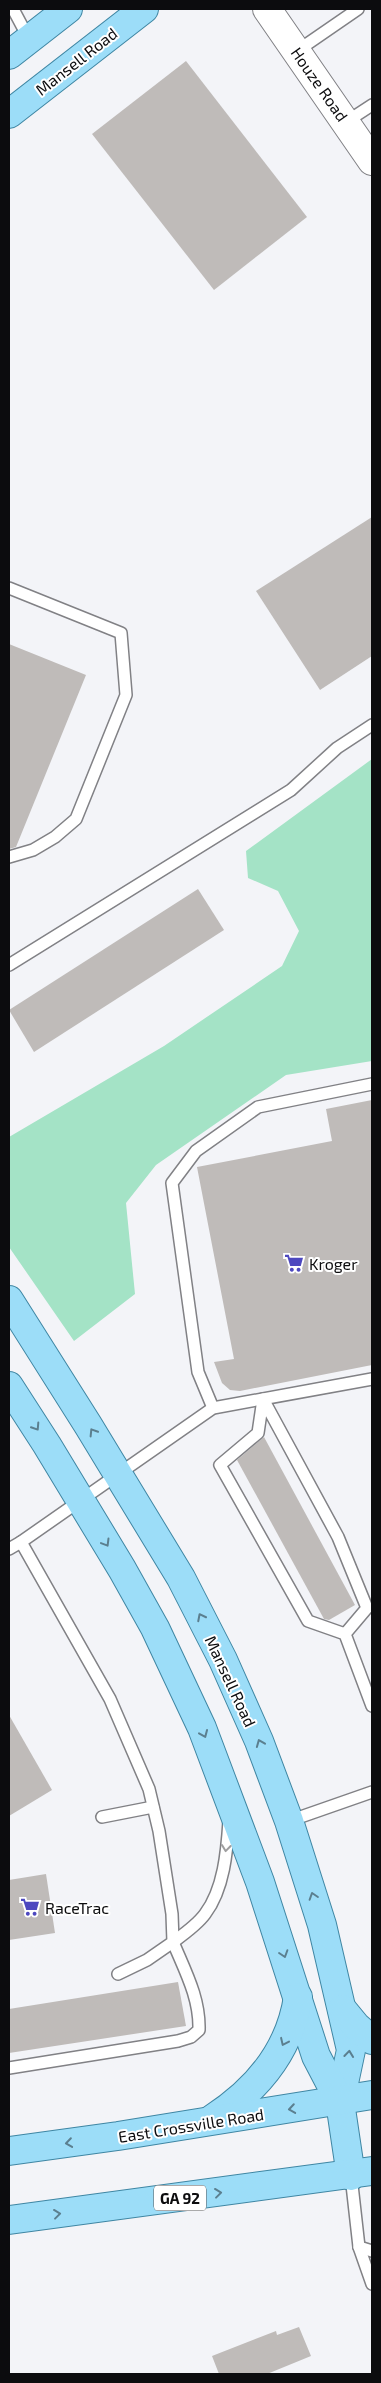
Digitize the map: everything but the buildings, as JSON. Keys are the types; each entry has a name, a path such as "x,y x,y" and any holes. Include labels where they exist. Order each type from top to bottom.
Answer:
{"main road":[{"path":"19,47 68,9"},
{"name":"Mansell Road","path":"9,114 144,9"},
{"name":"Mansell Road","path":"9,1300 181,1578 223,1660 259,1741 289,1821 322,1925 341,2008 350,2050 340,2102"},
{"name":"Mansell Road","path":"9,1386 82,1500 155,1628 198,1720 230,1799 298,1995 316,2056 340,2102 362,2173"},
{"path":"208,2122 247,2093 274,2062 292,2025 298,1995"},
{"path":"341,2008 356,2026 372,2040"},
{"name":"East Crossville Road","path":"9,2151 340,2102 372,2095"},
{"name":"GA 92","path":"9,2220 362,2173"}],"street":[{"name":"Houze Road","path":"267,9 372,160"}],"lane":[{"path":"13,9 19,47"},
{"path":"297,51 358,9"},
{"path":"346,122 372,105"},
{"path":"9,588 122,633 126,695 76,819 55,837 34,850 9,857"},
{"path":"9,965 291,790 336,748 372,725"},
{"path":"213,1408 198,1372 172,1183 196,1151 258,1107 372,1084"},
{"path":"9,1549 213,1408 372,1378"},
{"path":"263,1399 338,1537 367,1608 345,1634"},
{"path":"263,1399 258,1433 220,1465 308,1621 345,1634"},
{"path":"9,2068 178,2041 190,2037 199,2030 200,2018 194,1991 173,1942 172,1914 154,1807 149,1790 110,1699 21,1542"},
{"path":"345,1634 372,1706"},
{"path":"289,1821 372,1792"},
{"path":"118,1974 147,1960 173,1942 206,1914 218,1888 224,1862 230,1799"},
{"path":"102,1817 154,1807"},
{"path":"362,2173 359,2247 372,2284"},
{"path":"359,2247 372,2251"}],"green space":[{"path":"372,759 372,1061 286,1075 156,1165 126,1203 135,1294 74,1341 9,1247 9,1137 164,1046 282,966 299,931 278,891 248,878 246,851"}],"place":[{"name":"Kroger","path":"294,1263"},
{"name":"RaceTrac","path":"30,1907"}]}
